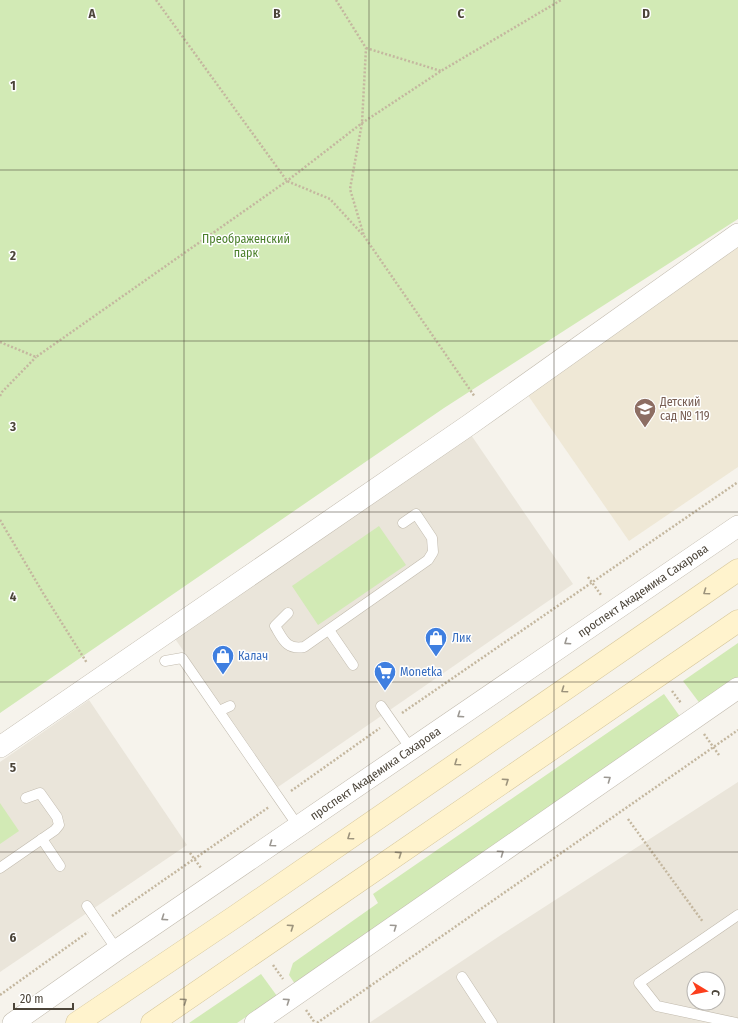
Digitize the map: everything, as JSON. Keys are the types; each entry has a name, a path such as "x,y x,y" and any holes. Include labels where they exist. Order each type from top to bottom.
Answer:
{"main road":[{"path":"77,1023 236,916 738,570"},
{"path":"152,1023 738,621"}],"street":[{"path":"0,747 485,413 738,234"},
{"name":"проспект Академика Сахарова","path":"13,1023 117,950 738,526"},
{"path":"255,1023 738,688"}],"lane":[{"path":"288,613 274,626 287,645 296,649 304,648 428,560 433,552 432,538 416,514 403,523"},
{"path":"328,630 353,665"},
{"path":"165,661 182,658 298,826"},
{"path":"219,711 230,706"},
{"path":"381,706 411,749"},
{"path":"0,868 55,830 59,825 57,817 40,793 26,798"},
{"path":"42,839 60,866"},
{"path":"87,906 117,950"},
{"path":"736,1023 657,1006 639,983 738,915"},
{"path":"462,977 492,1023"}],"path":[{"path":"156,0 287,181 330,199 364,236 485,413"},
{"path":"336,0 366,48 362,123 350,189 364,236"},
{"path":"0,396 2,392 36,357 287,181 362,123 441,71 561,0"},
{"path":"366,48 441,71"},
{"path":"0,342 36,357"},
{"path":"0,995 391,720 738,482"},
{"path":"0,520 43,593 98,680"},
{"path":"317,1023 738,730"},
{"path":"628,819 711,934"}],"shaded area":[{"name":"Детский сад № 119","path":"738,244 738,467 629,541 525,391"},
{"path":"467,429 573,584 278,787 171,633"},
{"path":"89,700 187,845 0,972 0,762"},
{"path":"738,782 738,1023 369,1023 501,935"}],"green space":[{"name":"Преображенский парк","path":"0,0 738,0 738,219 444,408 0,713"},
{"path":"379,526 406,565 318,625 292,586"},
{"path":"738,643 738,680 701,705 683,681"},
{"path":"664,694 681,718 295,984 289,975 293,963 378,903 373,894"},
{"path":"0,803 19,831 0,844"},
{"path":"261,974 277,996 237,1023 189,1023"}],"place":[{"name":"Детский сад № 119","path":"645,428"},
{"name":"Лик","path":"436,658"},
{"name":"Калач","path":"223,676"},
{"name":"Monetka","path":"385,692"}]}
